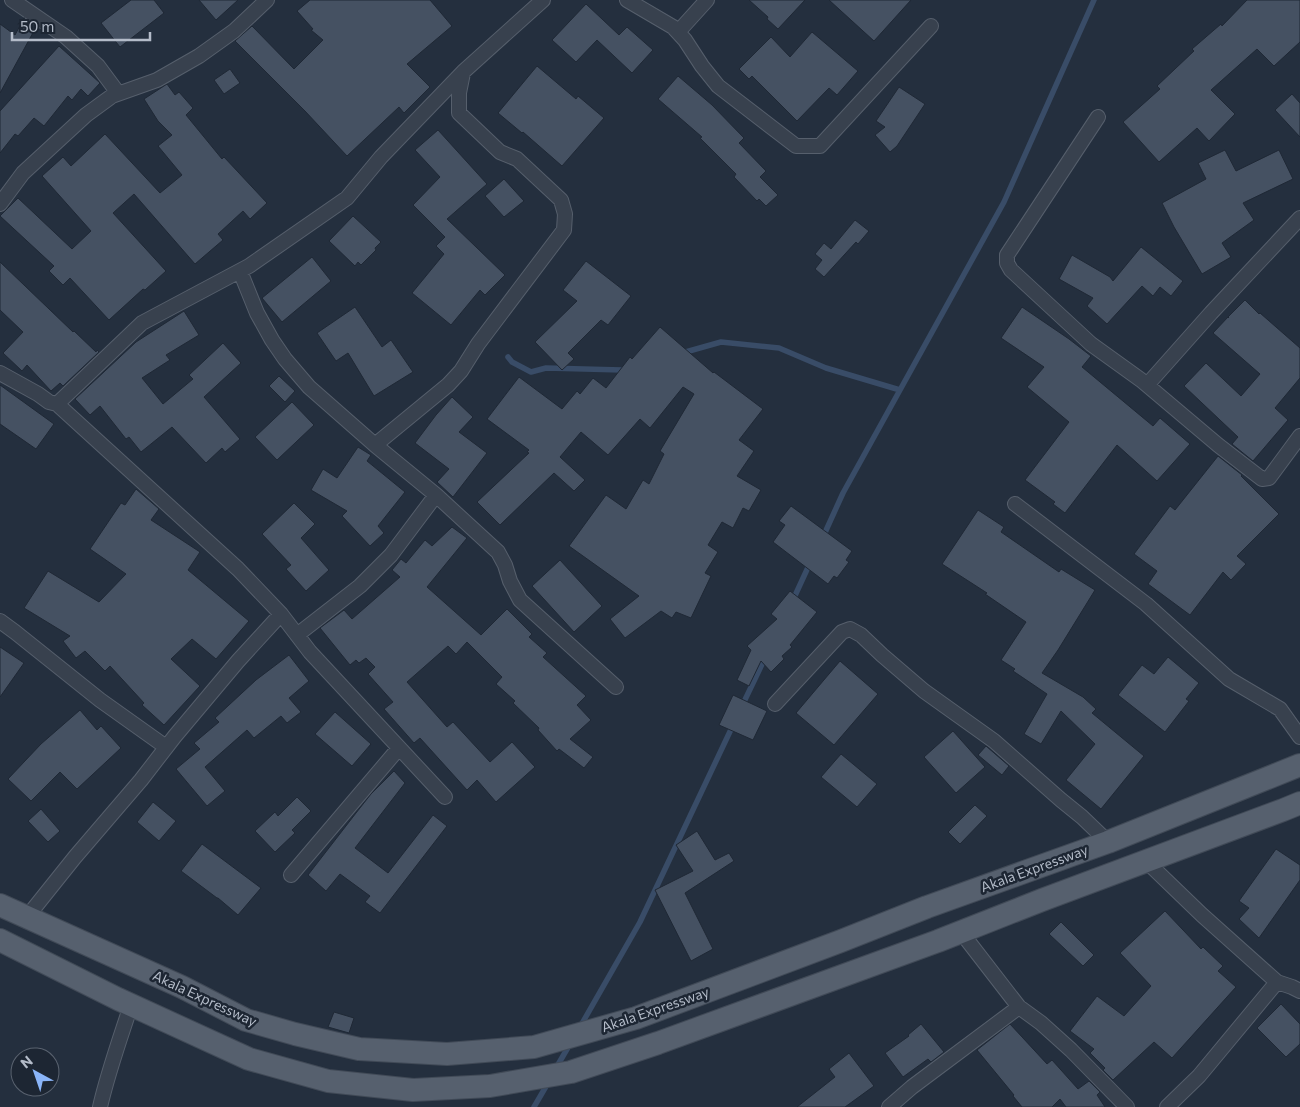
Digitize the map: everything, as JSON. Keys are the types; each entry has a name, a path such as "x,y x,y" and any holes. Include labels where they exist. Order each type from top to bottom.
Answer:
{"main road":[{"name":"Akala Expressway","path":"0,905 182,987 246,1020 296,1034 359,1049 447,1054 538,1046 645,1014 927,907 1108,842 1300,765"},
{"path":"0,940 131,1005 249,1059 328,1081 413,1090 490,1086 571,1072 658,1043 938,941 1291,806 1269,778"},
{"path":"927,907 938,941"}],"street":[{"path":"12,0 66,37 98,66 118,93"},
{"path":"0,204 23,173 86,115 112,96 157,80 199,56 234,31 267,0"},
{"path":"57,404 142,323 240,271 287,241 347,198 381,157 463,72 543,0"},
{"path":"627,0 673,26 718,86 796,146 820,146 931,26"},
{"path":"678,32 707,0"},
{"path":"376,445 462,371 478,344 564,230 565,214 561,200 517,159 500,152 459,113 459,94 463,72"},
{"path":"1098,118 1007,255 1007,263 1011,270 1090,344 1148,385 1218,445 1262,479 1269,478 1300,436"},
{"path":"1148,385 1211,313 1300,218"},
{"path":"240,271 257,313 272,340 285,359 309,387 436,495 498,552 510,582 520,600 616,688"},
{"path":"0,373 49,402 57,404 231,562 281,614 310,652 445,797"},
{"path":"298,635 360,586 391,555 436,495"},
{"path":"1015,504 1146,604 1229,679 1280,709 1300,737"},
{"path":"27,917 238,661 281,614"},
{"path":"0,621 100,700 166,747"},
{"path":"775,704 842,632 850,629 861,634 924,691 994,741 1108,842"},
{"path":"291,874 399,748"},
{"path":"1146,861 1202,915 1277,982 1300,992"},
{"path":"961,932 1019,1007 1041,1023 1065,1045 1127,1107"},
{"path":"1167,1107 1199,1076 1277,982"},
{"path":"100,1107 106,1080 131,1005"},
{"path":"889,1107 912,1087 1019,1007"}],"building":[{"path":"131,0 154,0 164,13 120,47 101,23"},
{"path":"199,0 238,0 216,20"},
{"path":"310,0 430,0 452,26 407,64 430,87 404,113 399,107 347,156 235,41 252,26 294,69 323,40 311,30 313,29 297,11"},
{"path":"749,0 805,0 778,29"},
{"path":"829,0 911,0 874,41"},
{"path":"1247,0 1300,0 1300,42 1274,66 1257,49 1211,90 1235,114 1209,141 1197,128 1159,162 1123,122 1160,89 1157,86 1194,51 1192,49 1221,24 1222,26"},
{"path":"586,4 619,35 627,27 653,50 632,73 597,40 576,62 552,40"},
{"path":"22,22 35,29 0,93 0,24 15,35"},
{"path":"812,32 858,71 837,95 829,88 797,121 752,76 749,79 739,69 771,37 790,57"},
{"path":"59,46 100,83 88,96 81,89 72,100 68,96 44,126 34,118 18,136 15,134 0,153 0,111"},
{"path":"537,66 576,99 578,96 604,118 562,166 498,113"},
{"path":"230,69 240,83 224,94 214,80"},
{"path":"678,76 712,105 744,138 739,143 766,171 760,177 778,195 766,206 759,199 757,201 734,177 736,174 700,138 702,137 658,99"},
{"path":"167,84 175,95 179,92 193,108 186,115 222,159 224,157 267,203 250,219 243,211 218,234 223,240 195,264 134,194 113,213 166,271 109,320 70,278 63,285 49,271 54,266 0,216 18,198 72,249 91,231 42,176 63,157 71,166 105,134 160,193 182,175 158,146 172,135 158,121 144,99"},
{"path":"899,87 925,104 897,146 890,152 875,135 885,127 876,121"},
{"path":"1292,94 1300,103 1300,137 1275,110"},
{"path":"438,130 487,184 447,219 505,275 485,295 480,290 451,325 412,293 444,254 436,246 445,237 413,205 440,177 415,150"},
{"path":"1225,150 1236,171 1279,150 1293,179 1243,203 1254,220 1222,243 1231,257 1202,274 1162,203 1206,179 1198,163"},
{"path":"504,179 524,201 504,217 485,196"},
{"path":"353,216 381,242 361,265 358,262 355,266 329,241"},
{"path":"855,220 869,231 858,244 856,242 824,277 815,269 822,260 815,254 824,243 831,249"},
{"path":"1141,247 1183,281 1171,296 1160,287 1153,296 1142,286 1107,324 1087,306 1093,298 1059,279 1072,255 1110,277 1113,281"},
{"path":"312,257 331,281 282,322 262,298"},
{"path":"586,261 631,296 608,325 601,320 568,353 574,359 562,370 535,342 577,301 563,290"},
{"path":"0,262 73,332 96,352 97,350 99,352 63,386 60,383 51,391 27,365 22,371 3,353 23,332 0,310"},
{"path":"1245,300 1300,348 1300,378 1275,408 1288,420 1253,461 1232,444 1238,437 1184,386 1206,363 1241,396 1260,374 1213,333"},
{"path":"355,307 382,347 391,340 413,372 374,396 348,353 336,361 317,333"},
{"path":"1022,307 1091,356 1082,367 1153,426 1160,418 1190,444 1157,481 1117,445 1065,513 1053,504 1055,502 1025,480 1069,422 1027,387 1044,367 1001,338"},
{"path":"184,311 199,335 166,355 170,360 142,378 163,404 193,379 189,375 223,343 241,363 204,397 240,439 225,452 222,448 206,463 172,427 141,452 129,437 126,439 100,406 90,415 75,399 136,342"},
{"path":"660,327 713,373 763,409 739,440 754,451 737,476 761,490 749,511 743,508 733,528 722,522 708,545 718,552 705,573 711,576 691,618 676,612 672,618 661,611 625,638 610,619 639,596 569,546 606,495 626,509 643,480 649,484 664,454 660,451 694,394 683,387 650,428 640,419 608,455 581,432 560,457 585,480 574,491 554,473 500,525 477,502 529,453 527,452 529,450 487,419 519,377 562,409 577,391 580,394 593,378 606,388 630,357 632,359"},
{"path":"279,376 295,391 285,402 269,386"},
{"path":"0,385 54,424 36,449 0,424"},
{"path":"452,397 473,417 459,432 487,453 453,497 437,482 449,469 415,443"},
{"path":"292,402 314,425 277,460 255,437"},
{"path":"358,447 371,455 367,461 405,492 378,526 384,533 370,546 342,516 347,511 311,490 323,469 337,478"},
{"path":"1218,456 1242,475 1279,514 1237,556 1246,564 1231,580 1223,572 1190,615 1148,584 1157,571 1134,554 1170,506 1175,510"},
{"path":"136,489 159,509 151,520 200,552 188,570 249,621 216,659 192,639 171,659 200,686 164,725 142,705 144,703 110,666 105,671 85,651 76,658 63,641 70,636 24,608 48,571 99,602 126,574 90,549 121,503 125,505"},
{"path":"294,503 315,524 301,538 329,570 306,591 286,569 291,565 262,534"},
{"path":"791,506 852,551 846,560 849,562 837,578 834,576 828,584 773,542 785,525 779,521"},
{"path":"978,510 1004,527 1001,532 1059,572 1061,569 1095,590 1042,673 1083,697 1096,709 1092,713 1144,756 1101,809 1066,780 1095,744 1061,711 1041,744 1024,734 1047,694 1013,671 1015,669 1001,660 1026,622 985,594 987,593 942,564"},
{"path":"452,527 467,538 427,587 481,635 507,609 532,634 529,637 547,653 543,657 586,696 577,705 591,720 570,739 593,757 584,768 559,749 557,751 538,730 539,728 513,703 515,701 496,684 502,677 467,642 456,654 448,646 407,682 447,727 453,722 490,762 512,742 535,767 496,802 477,780 467,790 420,738 414,743 384,709 393,702 368,674 375,667 366,658 359,663 356,660 350,665 320,628 344,610 352,619 400,577 392,570 401,559 406,563 425,540 432,546"},
{"path":"560,560 602,606 574,632 532,586"},
{"path":"790,591 817,612 790,645 792,647 782,656 784,659 771,672 761,661 749,686 737,680 751,650 747,646 777,619 771,614"},
{"path":"0,647 24,663 0,697"},
{"path":"289,655 309,681 289,698 301,712 287,723 281,716 254,738 247,730 205,767 225,791 207,806 176,769 200,749 194,743 219,722 215,718 256,680"},
{"path":"1168,657 1199,683 1186,699 1189,701 1165,732 1118,695 1142,665 1154,674"},
{"path":"840,661 878,694 834,745 796,713"},
{"path":"733,695 767,711 753,740 719,725"},
{"path":"80,710 97,730 101,726 121,748 77,789 60,772 31,801 8,779 41,744"},
{"path":"335,712 371,744 352,766 315,734"},
{"path":"953,731 985,767 956,793 924,757"},
{"path":"986,746 1009,766 1002,775 978,755"},
{"path":"841,754 877,784 857,807 821,777"},
{"path":"394,771 405,783 355,848 388,873 433,815 447,826 380,913 365,902 370,896 340,874 326,891 308,875 371,794"},
{"path":"297,797 311,811 292,830 295,833 275,852 255,831 275,812 278,816"},
{"path":"153,802 176,821 159,841 137,822"},
{"path":"975,805 987,816 960,844 948,832"},
{"path":"41,809 60,831 48,842 28,821"},
{"path":"697,831 715,860 729,853 734,861 685,893 713,949 691,961 655,890 693,871 676,845"},
{"path":"202,844 261,888 238,915 181,871"},
{"path":"1276,849 1300,865 1300,880 1259,938 1239,919 1249,908 1239,901"},
{"path":"1165,911 1201,949 1203,947 1223,966 1218,971 1236,987 1172,1058 1154,1042 1113,1080 1103,1070 1105,1068 1090,1053 1094,1049 1070,1031 1097,996 1124,1016 1151,986 1120,953"},
{"path":"1061,922 1094,955 1083,966 1049,934"},
{"path":"1281,1004 1300,1024 1300,1044 1286,1057 1257,1028"},
{"path":"334,1012 354,1018 349,1033 328,1027"},
{"path":"921,1024 944,1052 931,1062 928,1059 903,1077 885,1053 909,1036"},
{"path":"1010,1024 1047,1064 1052,1060 1078,1089 1089,1081 1100,1092 1097,1095 1105,1107 1066,1107 1060,1099 1052,1107 1022,1107 977,1050"},
{"path":"849,1053 874,1086 845,1107 797,1107 835,1077 829,1069"}],"waterway":[{"path":"823,537 843,493 1004,202 1094,0"},
{"path":"682,353 721,342 779,348 826,368 900,390"},
{"path":"508,357 512,362 531,372 546,368 622,370 627,368"},
{"path":"793,600 810,563"},
{"path":"742,706 765,658"},
{"path":"580,1027 640,922 734,723"},
{"path":"556,1068 570,1044"},
{"path":"534,1107 548,1083"}]}
